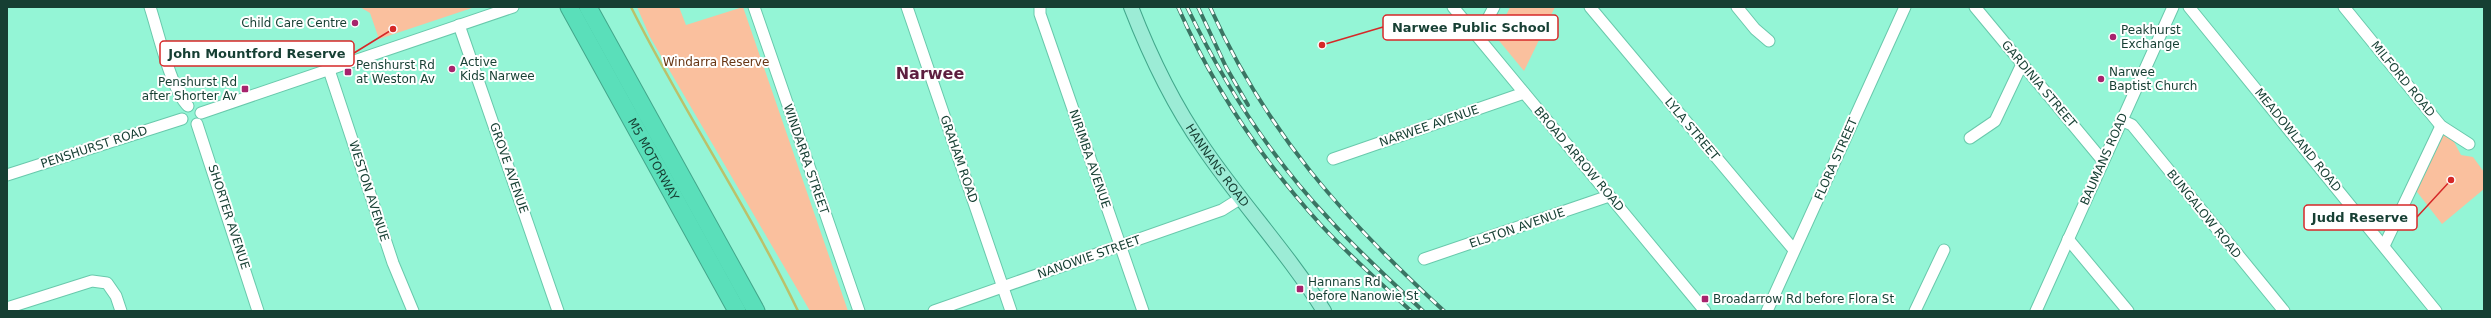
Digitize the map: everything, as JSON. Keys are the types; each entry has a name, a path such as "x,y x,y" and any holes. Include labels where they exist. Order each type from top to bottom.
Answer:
{"highway":[{"name":"M5 MOTORWAY","path":"589,8 756,311"},
{"name":"M5 MOTORWAY","path":"571,11 737,311"}],"main road":[{"name":"HANNANS ROAD","path":"1131,7 1156,66 1175,103 1202,147 1302,276 1324,311"}],"street":[{"path":"150,7 175,85 183,102 188,106 195,106 201,113 201,119 197,124 188,125 182,119 182,112 188,106"},
{"path":"201,113 513,7"},
{"name":"WINDARRA STREET","path":"754,7 859,311"},
{"name":"GRAHAM ROAD","path":"907,7 1011,311"},
{"name":"NIRIMBA AVENUE","path":"1040,7 1040,14 1143,311"},
{"name":"BROAD ARROW ROAD","path":"1453,7 1705,311"},
{"path":"1475,33 1484,26 1494,7"},
{"name":"LYLA STREET","path":"1590,7 1794,250"},
{"path":"1738,7 1755,29 1769,41"},
{"name":"FLORA STREET","path":"1767,311 1905,7"},
{"name":"GARDINIA STREET","path":"1975,7 2103,161"},
{"name":"BAUMANS ROAD","path":"2036,311 2173,7"},
{"name":"MEADOWLAND ROAD","path":"2189,7 2436,311"},
{"name":"MILFORD ROAD","path":"2344,7 2441,126 2469,144"},
{"name":"GROVE AVENUE","path":"459,25 558,311"},
{"path":"1970,138 1994,121 2022,64"},
{"name":"WESTON AVENUE","path":"329,70 393,263 413,311"},
{"name":"NARWEE AVENUE","path":"1333,159 1524,93"},
{"name":"PENSHURST ROAD","path":"7,175 182,119"},
{"name":"BUNGALOW ROAD","path":"2122,120 2132,125 2284,311"},
{"name":"SHORTER AVENUE","path":"197,124 258,311"},
{"path":"2384,246 2441,126"},
{"name":"ELSTON AVENUE","path":"1424,259 1609,196"},
{"name":"NANOWIE STREET","path":"934,311 1222,210 1241,198"},
{"path":"2068,239 2128,311"},
{"path":"1915,311 1944,250"},
{"path":"7,311 10,307 92,281 107,283 116,296 121,311"}],"green space":[{"path":"360,7 475,7 379,39 370,13"},
{"name":"Windarra Reserve","path":"637,7 679,7 686,25 743,7 848,311 810,311 650,37"},
{"path":"1510,7 1555,7 1524,71 1496,37"},
{"path":"2443,135 2452,138 2461,155 2473,157 2484,172 2484,189 2442,224 2414,188 2439,137"}],"waterway":[{"path":"631,7 672,84 779,272 798,311"}],"railway":[{"path":"1178,7 1207,66 1240,122 1259,149 1299,200 1321,225 1365,269 1411,311"},
{"path":"1187,7 1201,36 1233,92 1250,119 1288,171 1308,196 1341,232 1423,311"},
{"path":"1198,7 1226,67 1248,105"},
{"path":"1210,7 1232,52 1256,94 1282,134 1310,171 1373,242 1444,311"}],"place":[{"name":"Child Care Centre","path":"355,23"},
{"name":"John Mountford Reserve","path":"393,29"},
{"name":"Peakhurst Exchange","path":"2113,37"},
{"name":"Narwee Public School","path":"1322,45"},
{"name":"Active Kids Narwee","path":"452,69"},
{"name":"Penshurst Rd at Weston Av","path":"348,72"},
{"name":"Narwee Baptist Church","path":"2101,79"},
{"name":"Penshurst Rd after Shorter Av","path":"245,89"},
{"name":"Judd Reserve","path":"2451,180"},
{"name":"Hannans Rd before Nanowie St","path":"1300,289"},
{"name":"Broadarrow Rd before Flora St","path":"1705,299"}],"district":[{"name":"Narwee","path":"930,73"}]}
